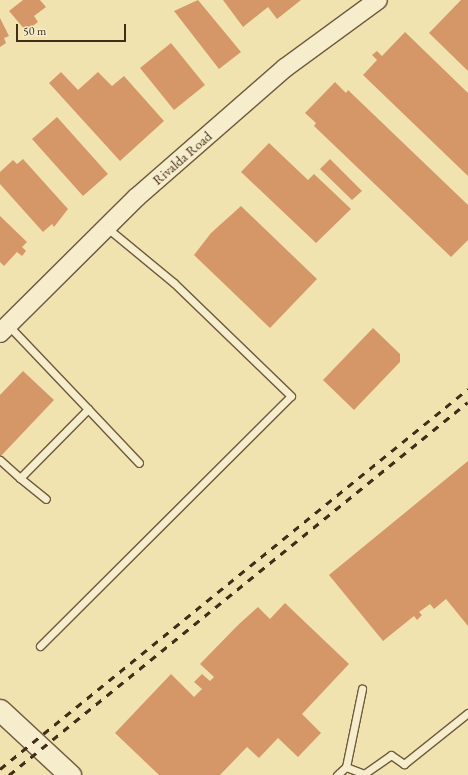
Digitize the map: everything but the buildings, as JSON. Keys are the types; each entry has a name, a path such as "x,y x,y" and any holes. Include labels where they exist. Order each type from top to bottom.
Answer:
{"main road":[{"path":"0,710 70,775"}],"street":[{"name":"Rivalda Road","path":"4,329 106,226 285,68 378,0"}],"lane":[{"path":"40,646 291,396 174,283 106,226"},
{"path":"4,329 88,409 139,463"},
{"path":"20,478 88,409"},
{"path":"0,460 46,499"},
{"path":"337,775 346,767 362,689"},
{"path":"346,767 364,774 391,755 404,764 468,713"}],"railway":[{"path":"0,769 468,389"},
{"path":"9,775 468,402"}]}
